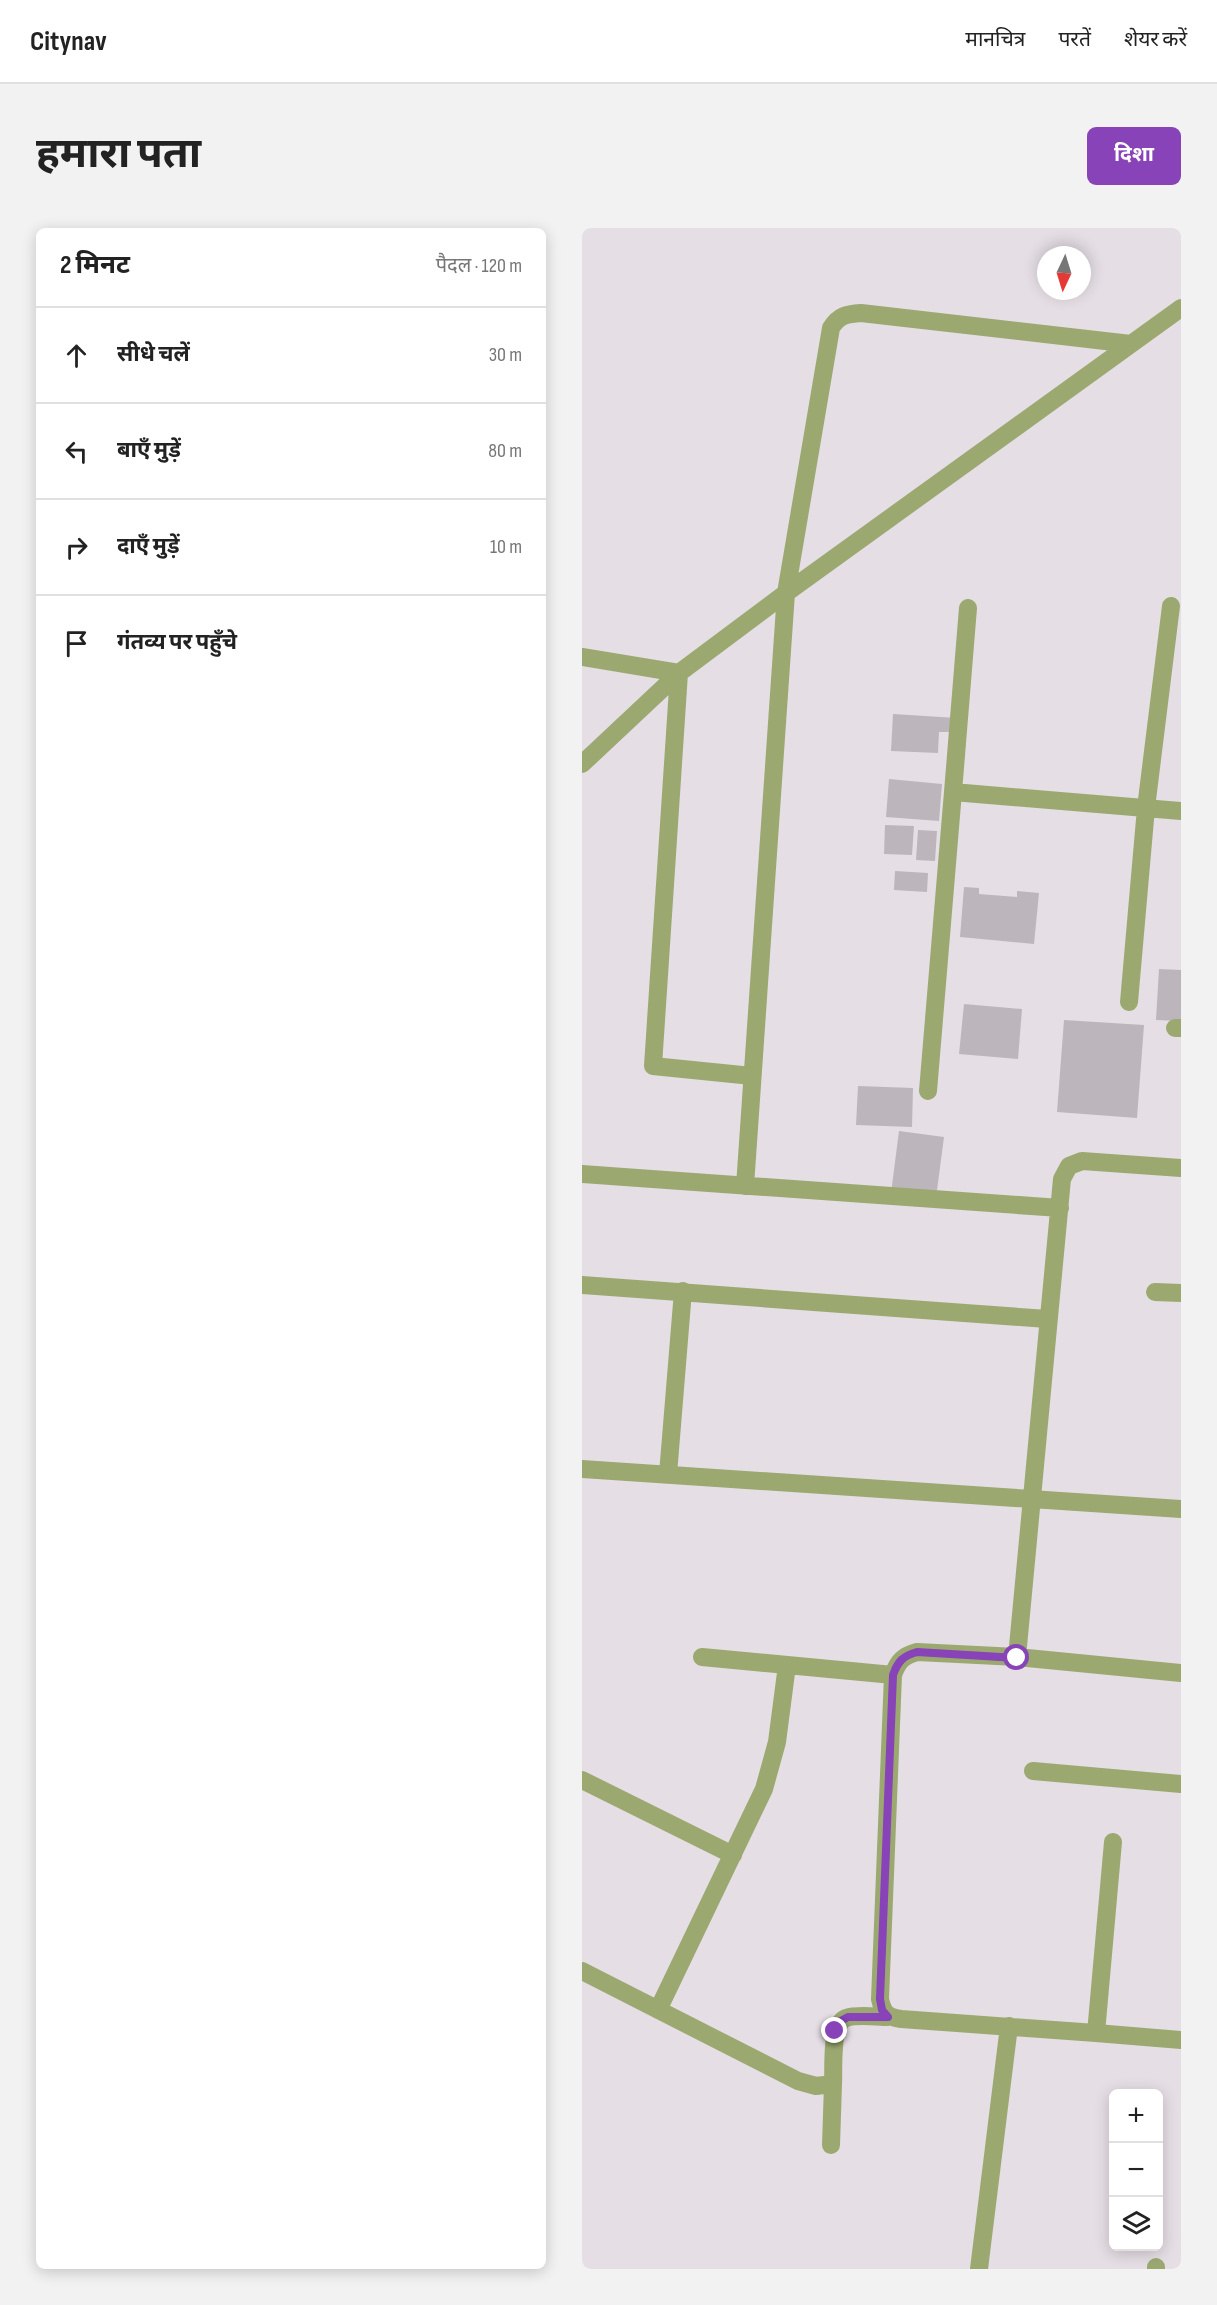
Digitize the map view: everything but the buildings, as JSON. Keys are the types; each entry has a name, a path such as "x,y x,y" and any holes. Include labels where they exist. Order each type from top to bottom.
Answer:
{"street":[{"path":"582,764 679,673 1181,308"},
{"path":"745,1186 786,593 831,328 836,318 846,314 861,313 1131,344"},
{"path":"1129,1002 1146,808 1171,606"},
{"path":"928,1091 968,608"},
{"path":"582,657 679,673"},
{"path":"679,673 653,1066 753,1076"},
{"path":"953,792 1181,811"},
{"path":"1017,1658 1033,1499 1047,1319 1062,1179 1069,1166 1082,1161 1181,1168"},
{"path":"582,1174 1060,1208"},
{"path":"582,1285 1047,1319"},
{"path":"668,1474 683,1291"},
{"path":"1155,1292 1181,1293"},
{"path":"582,1469 1181,1509"},
{"path":"888,2017 882,2010 880,1999 893,1675 897,1664 906,1655 917,1652 1017,1658 1181,1673"},
{"path":"702,1657 893,1675"},
{"path":"658,2010 764,1789 777,1742 788,1665"},
{"path":"1033,1771 1181,1784"},
{"path":"582,1780 733,1855"},
{"path":"1096,2033 1113,1842"},
{"path":"582,1971 798,2081 816,2086 833,2084"},
{"path":"831,2145 835,2031 839,2022 848,2017 888,2017 1181,2040"},
{"path":"979,2269 1009,2026"}],"route":[{"path":"835,2031 839,2022 848,2017 888,2017 882,2010 880,1999 893,1675 897,1664 906,1655 917,1652 1017,1658"}]}
